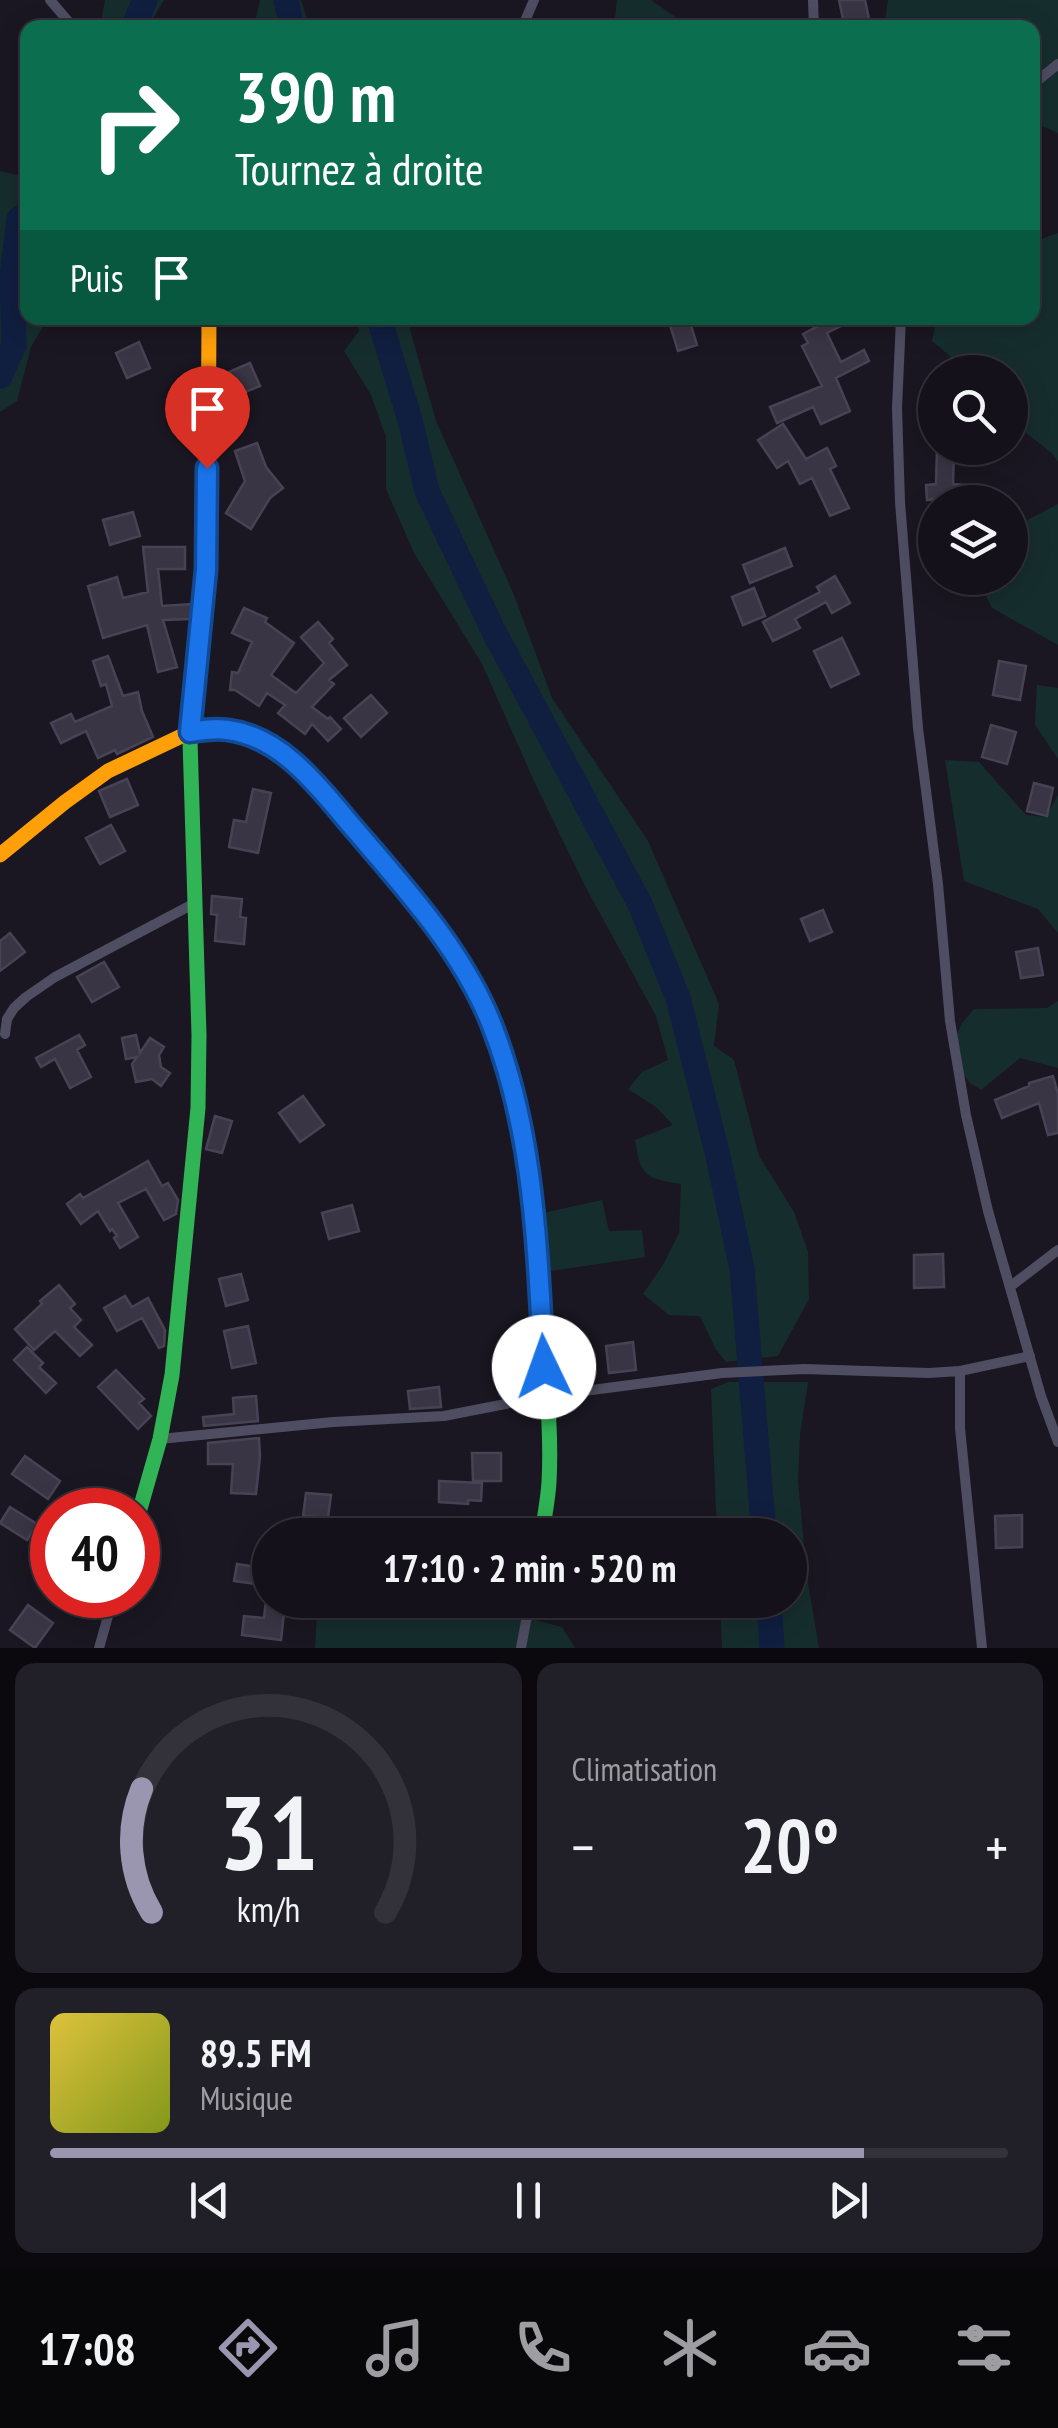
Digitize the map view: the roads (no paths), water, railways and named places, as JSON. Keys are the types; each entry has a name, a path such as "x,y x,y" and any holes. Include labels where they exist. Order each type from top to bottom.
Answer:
{"street":[{"path":"50,0 67,20"},
{"path":"146,1488 172,1375 198,1108 190,732 206,570 209,325"},
{"path":"900,325 900,502 918,728 950,1021 988,1210 1058,1442"},
{"path":"0,855 108,770 190,732 227,729 263,742 312,780 418,904 462,968 490,1021 527,1155 536,1226 549,1438 544,1518"},
{"path":"5,1034 7,1018 26,996 194,903"},
{"path":"1011,1286 1058,1250"},
{"path":"160,1439 444,1416 546,1396 722,1373 804,1369 910,1373 960,1370 1030,1356"},
{"path":"960,1370 960,1428 982,1648"},
{"path":"99,1648 107,1618"},
{"path":"521,1648 527,1618"}],"waterway":[{"path":"136,20 145,0"},
{"path":"286,0 290,20"},
{"path":"0,376 14,345 12,277 20,218"},
{"path":"381,325 427,491 494,632 640,904 678,998 742,1269 763,1518"},
{"path":"770,1618 772,1648"}]}
